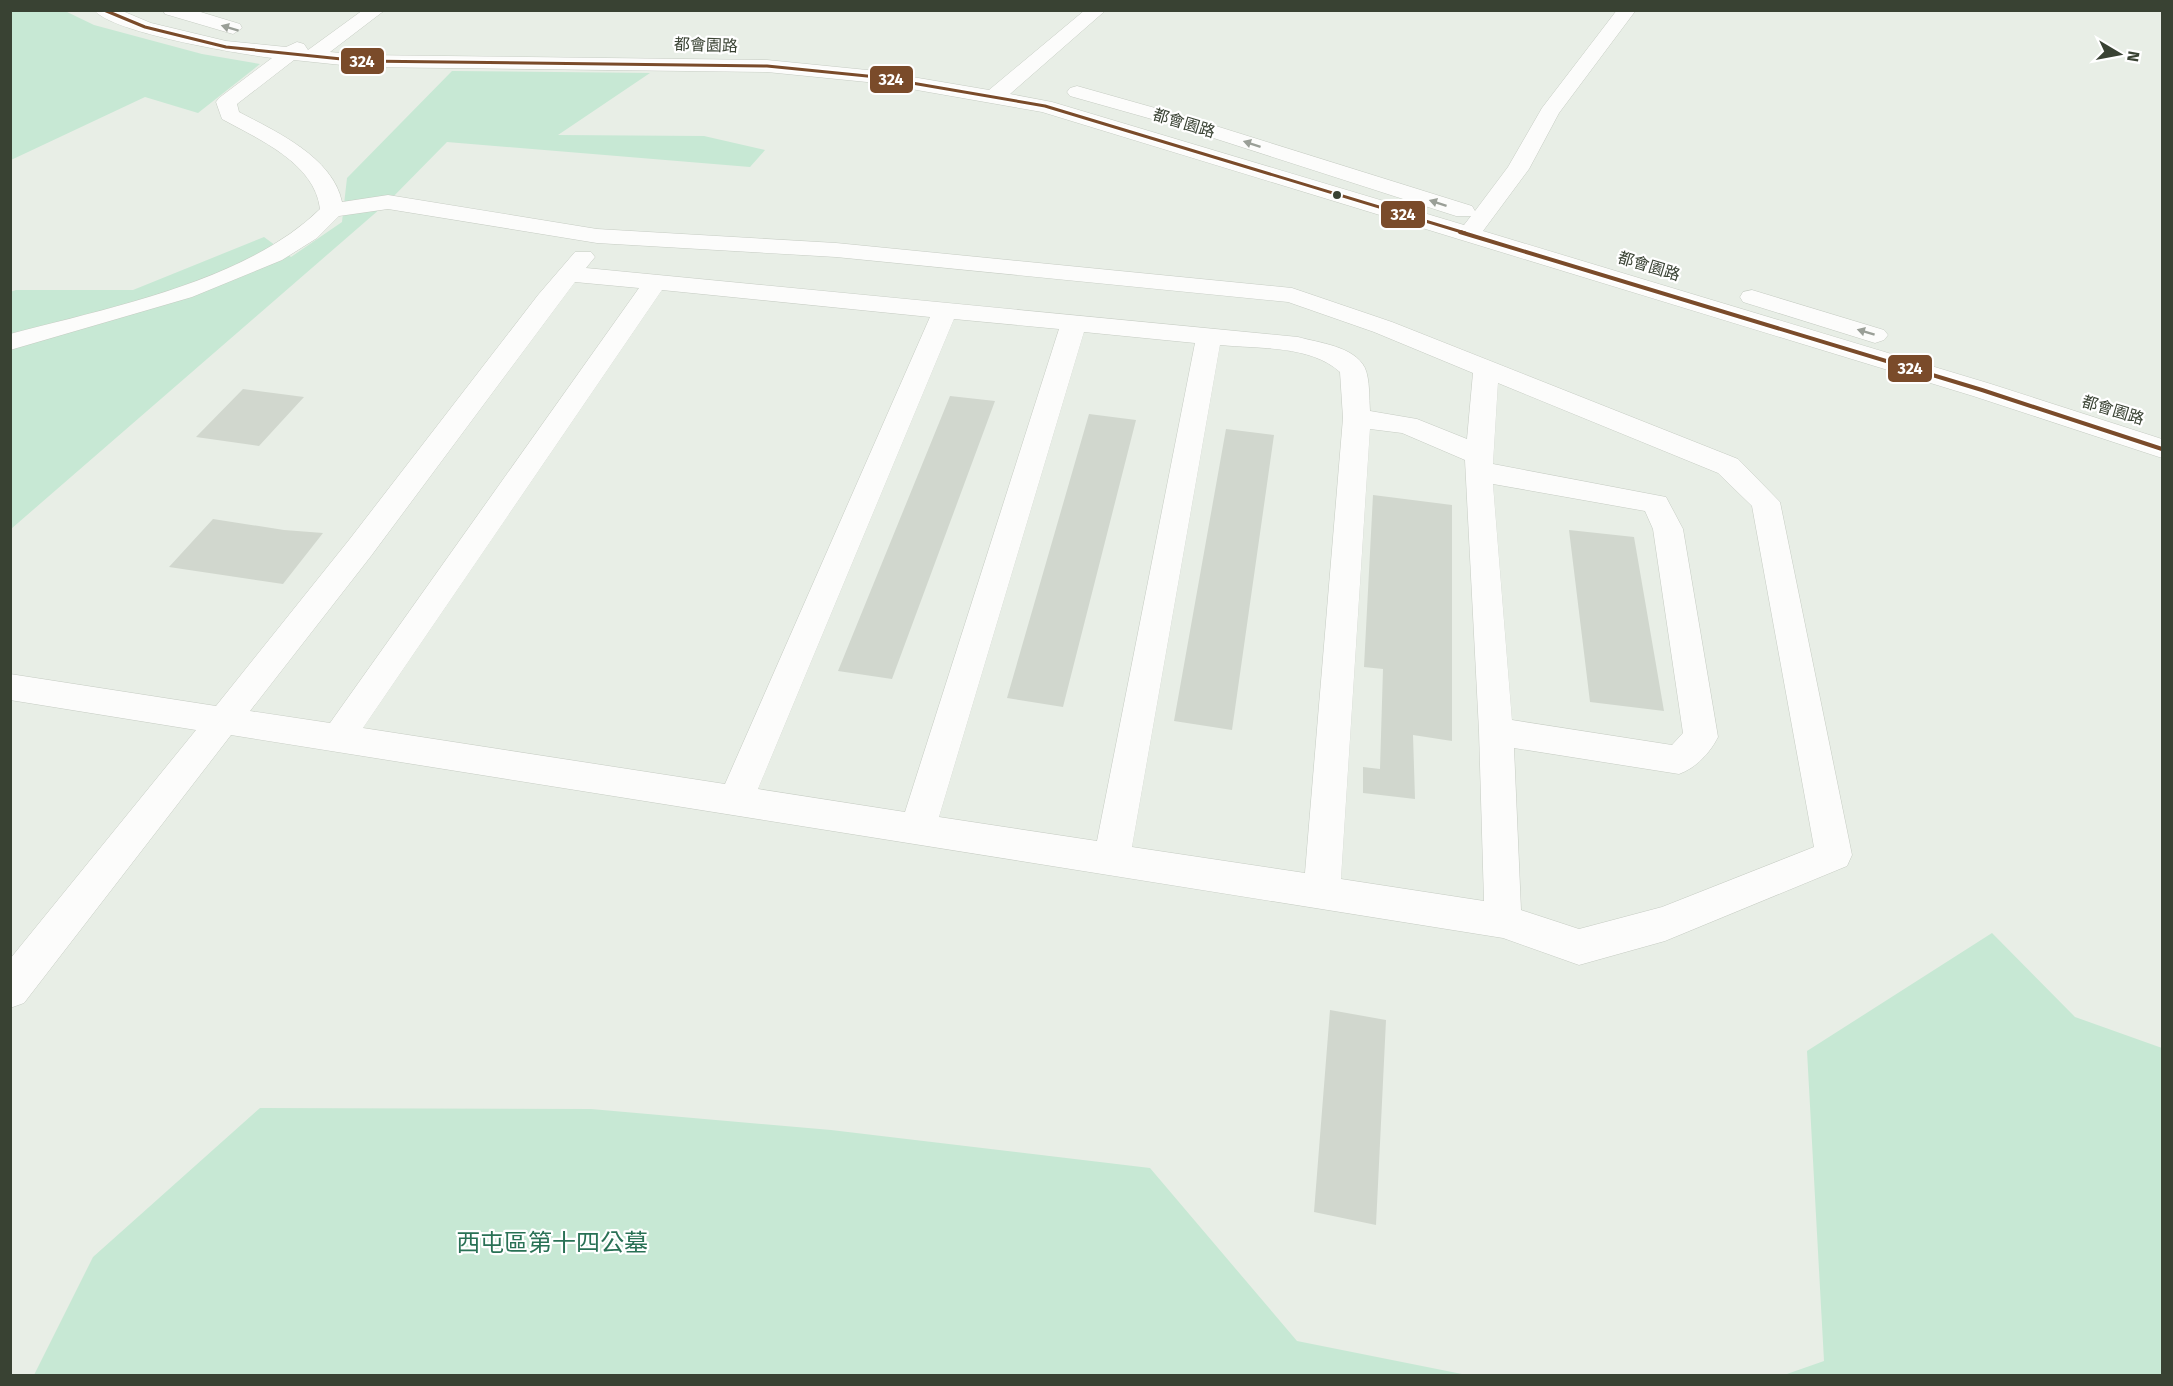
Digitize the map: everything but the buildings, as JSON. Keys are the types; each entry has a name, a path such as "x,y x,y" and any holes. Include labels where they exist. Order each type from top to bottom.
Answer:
{"street":[{"name":"都會園路","path":"103,10 120,19 174,36 226,47 289,54 333,40 468,46 655,44 770,47 864,55"},
{"name":"都會園路","path":"172,10 241,31 361,61 767,66 877,76 996,95 1057,109 1468,236 1982,390 2163,449"},
{"path":"333,40 376,10"},
{"path":"996,95 1097,10"},
{"path":"1468,236 1518,169 1550,112 1627,10"},
{"path":"289,54 226,102 229,115 282,146 316,175 328,192 332,210"},
{"name":"都會園路","path":"987,72 1090,95 1180,121 1507,224"},
{"path":"10,342 177,294 264,261 316,229 332,210 388,202 597,236 836,250 1292,295 1383,327 1728,466 1766,502 1834,855 1665,924 1579,947 1503,921 10,687"},
{"path":"10,990 360,548 546,300 570,274 597,236"},
{"path":"570,274 1298,345 1336,355 1353,370 1357,418 1322,892"},
{"path":"338,738 655,282"},
{"path":"1737,293 1895,341"},
{"path":"736,800 945,310"},
{"path":"917,829 1074,323"},
{"path":"1112,859 1209,336"},
{"path":"1962,362 2018,380"},
{"path":"1486,369 1479,463 1496,731 1503,921"},
{"path":"1357,418 1407,425 1508,479 1615,493 1656,504 1668,529 1701,737 1679,760 1496,731"}],"green space":[{"path":"10,11 65,11 94,25 202,54 260,64 198,113 145,97 11,160"},
{"path":"452,71 650,73 558,135 704,136 765,150 750,167 447,142 388,202 11,529 10,292 16,290 133,290 264,237 291,257 342,222 347,178"},
{"path":"1992,933 2075,1017 2162,1048 2162,1375 1784,1375 1824,1361 1807,1051"},
{"name":"西屯區第十四公墓","path":"260,1108 591,1109 831,1130 1150,1168 1297,1341 1467,1375 34,1375 93,1257"}],"transit line":[{"name":"324","path":"104,10 145,27 226,47 361,61 767,66 877,77 1045,106 1982,390 2162,449"}]}
